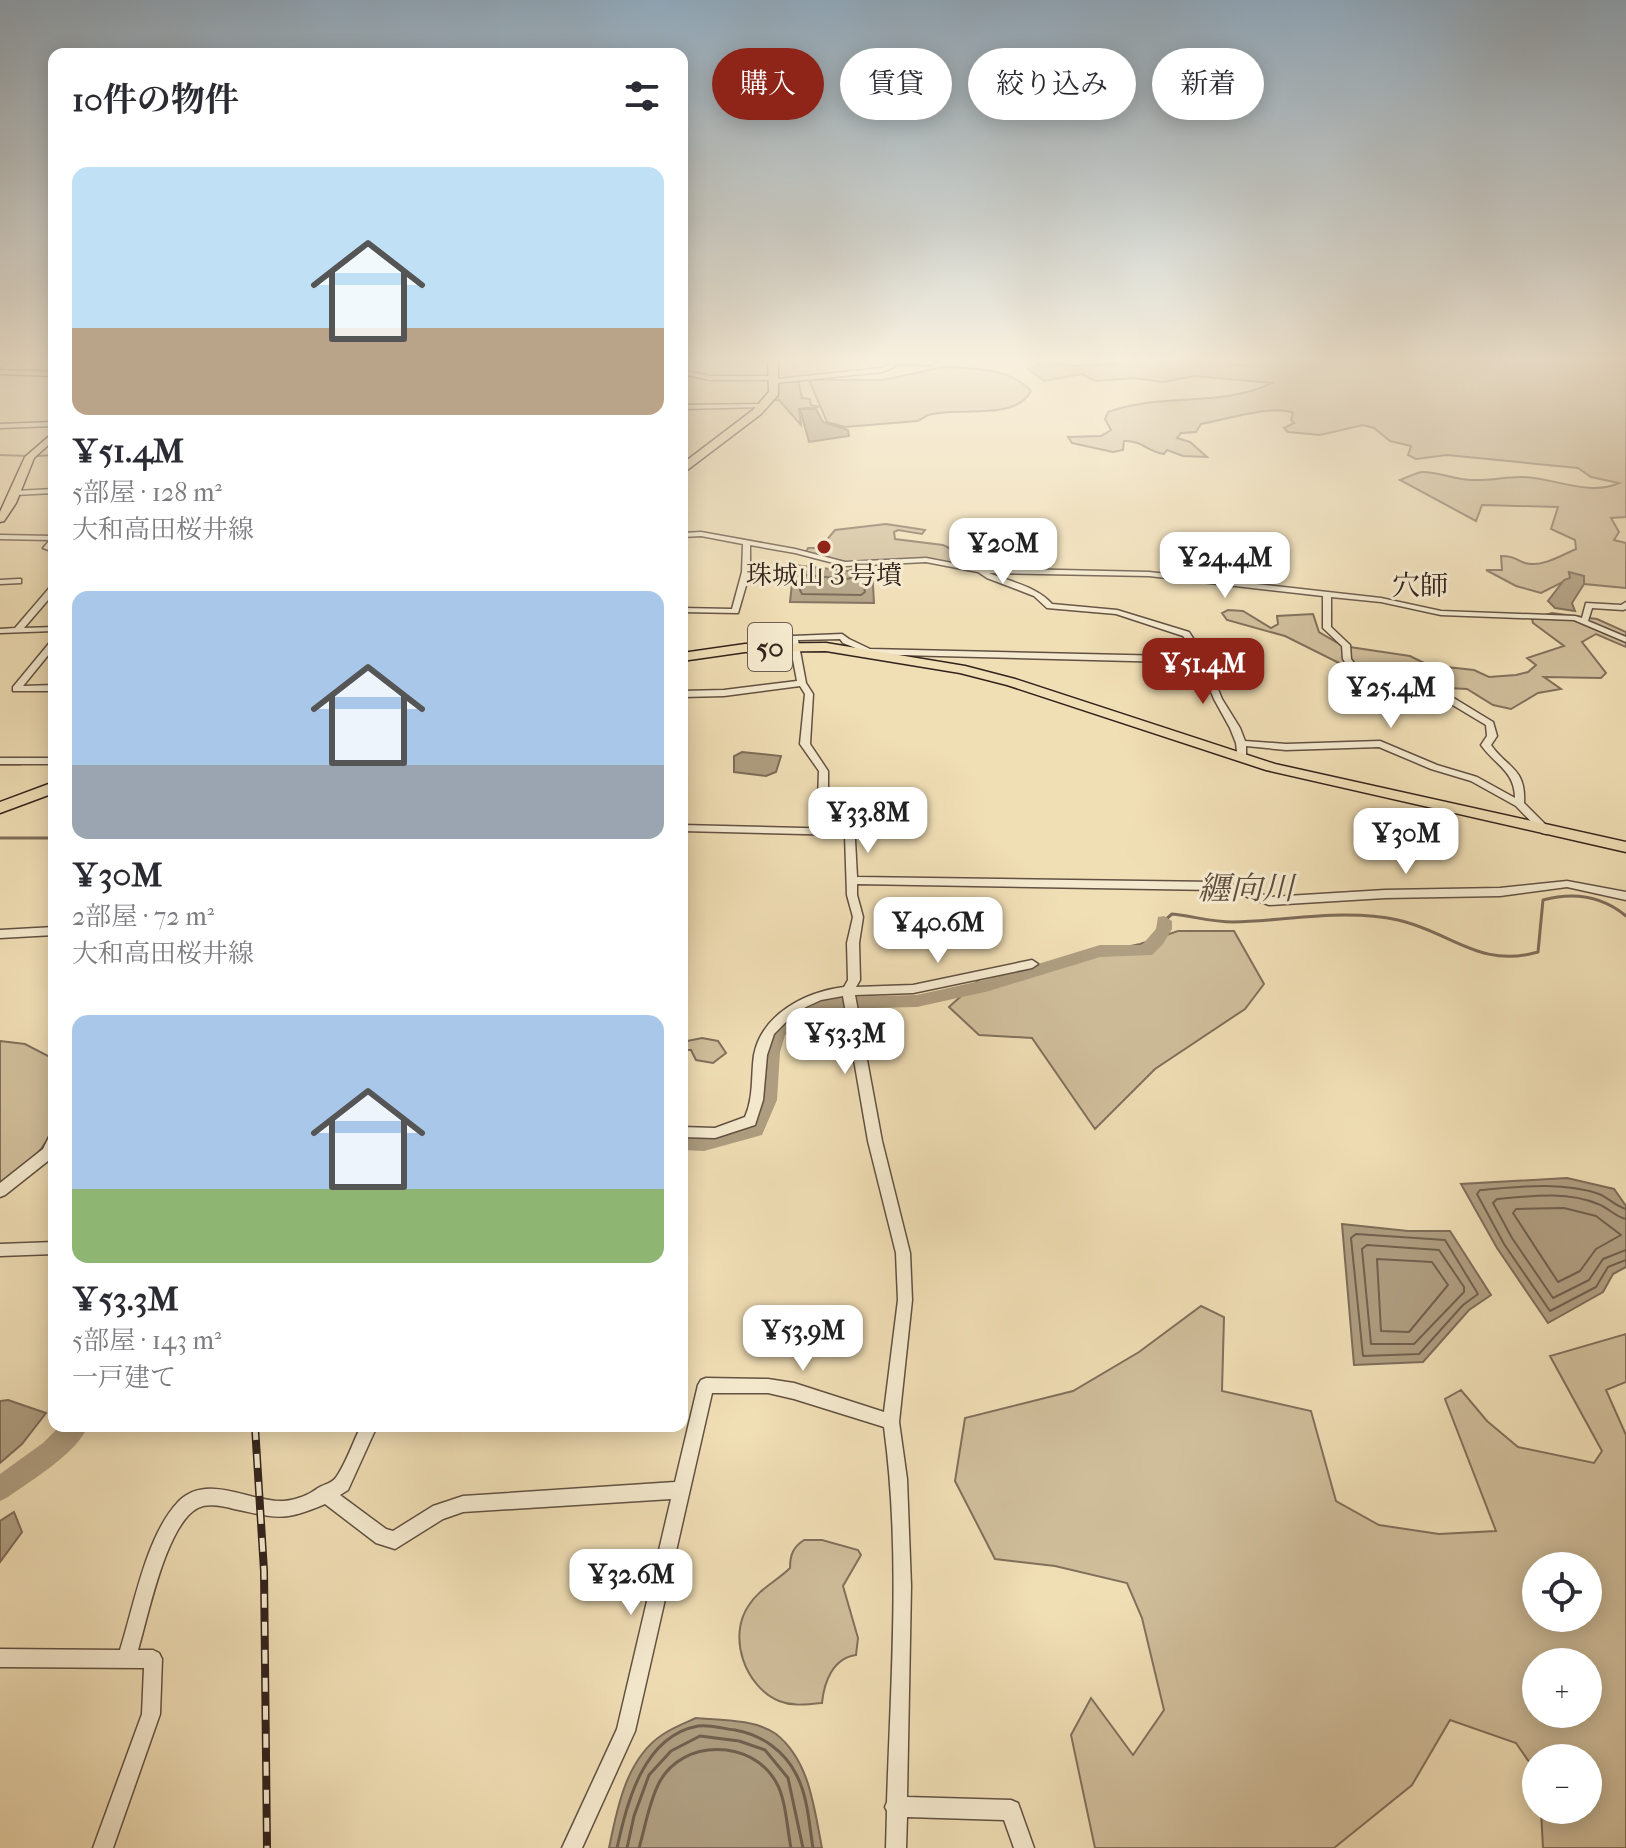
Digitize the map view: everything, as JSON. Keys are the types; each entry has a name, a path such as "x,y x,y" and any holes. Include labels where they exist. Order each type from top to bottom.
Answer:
{"highway":[{"path":"688,465 712,446"},
{"path":"0,808 48,789"}],"main road":[{"path":"0,519 30,457 42,446"},
{"name":"50","path":"688,656 745,648 793,647 863,651 961,669 1241,750 1286,771 1626,847"}],"street":[{"path":"15,493 48,491"},
{"path":"688,535 701,534 795,551 845,564 926,560 978,570 1127,572 1381,600 1441,613 1585,620 1626,640"},
{"path":"0,537 48,538"},
{"path":"688,610 735,611 746,572 746,544"},
{"path":"978,570 1001,583 1041,595 1050,606 1117,612 1186,634 1200,655 1241,750 1380,744 1434,767 1474,779 1519,804 1546,831"},
{"path":"0,582 18,581"},
{"path":"17,631 48,595"},
{"path":"1327,595 1327,628 1346,645 1347,659 1354,669 1449,699 1490,724 1492,736 1486,745 1515,776 1519,804"},
{"path":"1585,620 1589,605 1623,608 1626,604"},
{"path":"0,631 48,629"},
{"path":"793,647 802,683 809,694 805,744 823,768 826,779 823,799 847,816 850,832 852,895 858,917 853,943 854,980 849,996 875,1141 903,1253 905,1300 891,1422 899,1479 902,1586 896,1848"},
{"path":"48,650 16,689 48,688"},
{"path":"863,651 1170,659 1200,655"},
{"path":"688,694 724,693 802,683"},
{"path":"0,761 48,761"},
{"path":"688,828 850,832"},
{"path":"853,880 1215,886 1236,889 1269,901 1385,894 1500,892 1567,884 1626,896"},
{"path":"0,934 48,931"},
{"path":"688,1132 715,1133 750,1121 758,1106 759,1068 768,1033 792,1011 812,999 909,989 1032,964"},
{"path":"0,1191 48,1153"},
{"path":"0,1250 48,1248"},
{"path":"572,1848 626,1731 706,1385 768,1386 794,1391 891,1422"},
{"path":"127,1657 162,1544 187,1505 204,1497 285,1509 335,1491 342,1484 366,1432"},
{"path":"324,1493 382,1537 395,1540 439,1512 463,1504 682,1490"},
{"path":"0,1658 153,1659 151,1714 103,1848"},
{"path":"895,1807 1011,1810 1024,1848"}],"shaded area":[{"path":"1087,446 1123,446 1123,450 1113,452"},
{"path":"1145,446 1195,446 1207,457 1183,456 1167,450 1164,454"},
{"path":"1411,446 1626,446 1626,517 1611,518 1619,532 1614,540 1626,543 1626,588 1584,584 1584,576 1569,573 1571,578 1541,593 1516,586 1486,570 1502,570 1501,556 1538,564 1576,549 1575,540 1551,529 1558,507 1482,505 1476,521 1400,480 1423,472 1472,480 1533,478 1595,488 1619,483 1591,477 1578,468 1447,455 1416,459 1408,455"},
{"path":"886,524 925,530 922,534 898,530 894,532 895,539 943,545 966,556 956,564 928,559 849,563 806,552 808,548 820,548 835,530"},
{"path":"1228,610 1243,611 1271,628 1278,624 1277,616 1313,614 1319,632 1343,646 1410,656 1428,665 1474,670 1489,677 1528,672 1536,665 1527,658 1564,646 1533,623 1532,619 1552,613 1597,619 1626,632 1626,647 1596,634 1582,642 1606,673 1601,678 1544,677 1561,689 1538,693 1511,709 1493,705 1467,689 1428,687 1422,679 1339,663 1285,636 1227,620 1222,613"},
{"path":"1178,931 1234,931 1264,984 1245,1009 1155,1069 1095,1129 1032,1038 979,1035 949,1007 981,978 1140,944"},
{"path":"702,1038 718,1041 726,1053 713,1063 696,1060 688,1050 688,1041"},
{"path":"0,1041 25,1044 48,1056 48,1139 24,1167 0,1186"},
{"path":"1201,1306 1224,1317 1222,1391 1311,1411 1336,1501 1379,1525 1439,1534 1496,1531 1445,1399 1461,1390 1487,1421 1518,1447 1594,1463 1602,1451 1550,1356 1626,1334 1626,1382 1606,1390 1626,1435 1626,1848 1543,1848 1542,1824 1602,1824 1602,1744 1522,1744 1522,1752 1516,1743 1450,1720 1412,1785 1334,1848 1095,1848 1071,1735 1091,1698 1133,1755 1164,1710 1142,1618 1127,1583 1055,1566 995,1559 955,1481 965,1418 1073,1391 1139,1352"},
{"path":"804,1540 822,1540 858,1550 861,1555 843,1586 858,1638 856,1655 841,1661 831,1672 822,1703 795,1705 779,1701 757,1684 743,1659 740,1631 749,1605 790,1568 793,1552"}],"water":[{"path":"995,534 1019,539 1009,567 970,553"},
{"path":"794,565 848,571 859,567 872,568 874,603 790,602"},
{"path":"1569,572 1584,576 1584,584 1572,603 1575,611 1555,608 1548,601 1564,580 1570,578"},
{"path":"742,752 781,756 776,772 766,776 734,772 734,756"},
{"path":"1567,1178 1614,1189 1626,1206 1626,1267 1613,1274 1603,1292 1548,1323 1497,1248 1461,1184"},
{"path":"1342,1224 1408,1231 1450,1231 1491,1295 1469,1310 1423,1362 1354,1365"},
{"path":"8,1400 46,1413 22,1444 0,1463 0,1401"},
{"path":"14,1512 22,1532 0,1562 0,1521"},
{"path":"696,1718 758,1725 776,1734 787,1745 809,1786 822,1848 609,1848 625,1786 640,1757 662,1735"}],"waterway":[{"path":"0,455 28,456"},
{"path":"37,456 48,455"},
{"path":"0,764 20,764"},
{"path":"0,838 48,838"},
{"name":"纒向川","path":"1164,921 1172,914 1233,922 1336,915 1378,917 1417,926 1482,953 1518,956 1538,952 1543,900 1565,896 1587,898 1607,904 1626,916"},
{"name":"纒向川","path":"688,1142 704,1143 755,1130 768,1100 771,1052 777,1031 829,1003 917,1001 989,985 1100,951 1146,951 1155,944 1164,929 1164,921"},
{"name":"纒向川","path":"0,1489 51,1451 70,1432"}],"railway":[{"path":"255,1432 264,1571 267,1848"}],"place":[{"name":"珠城山３号墳","path":"824,547"}],"district":[{"name":"穴師","path":"1420,585"}]}
